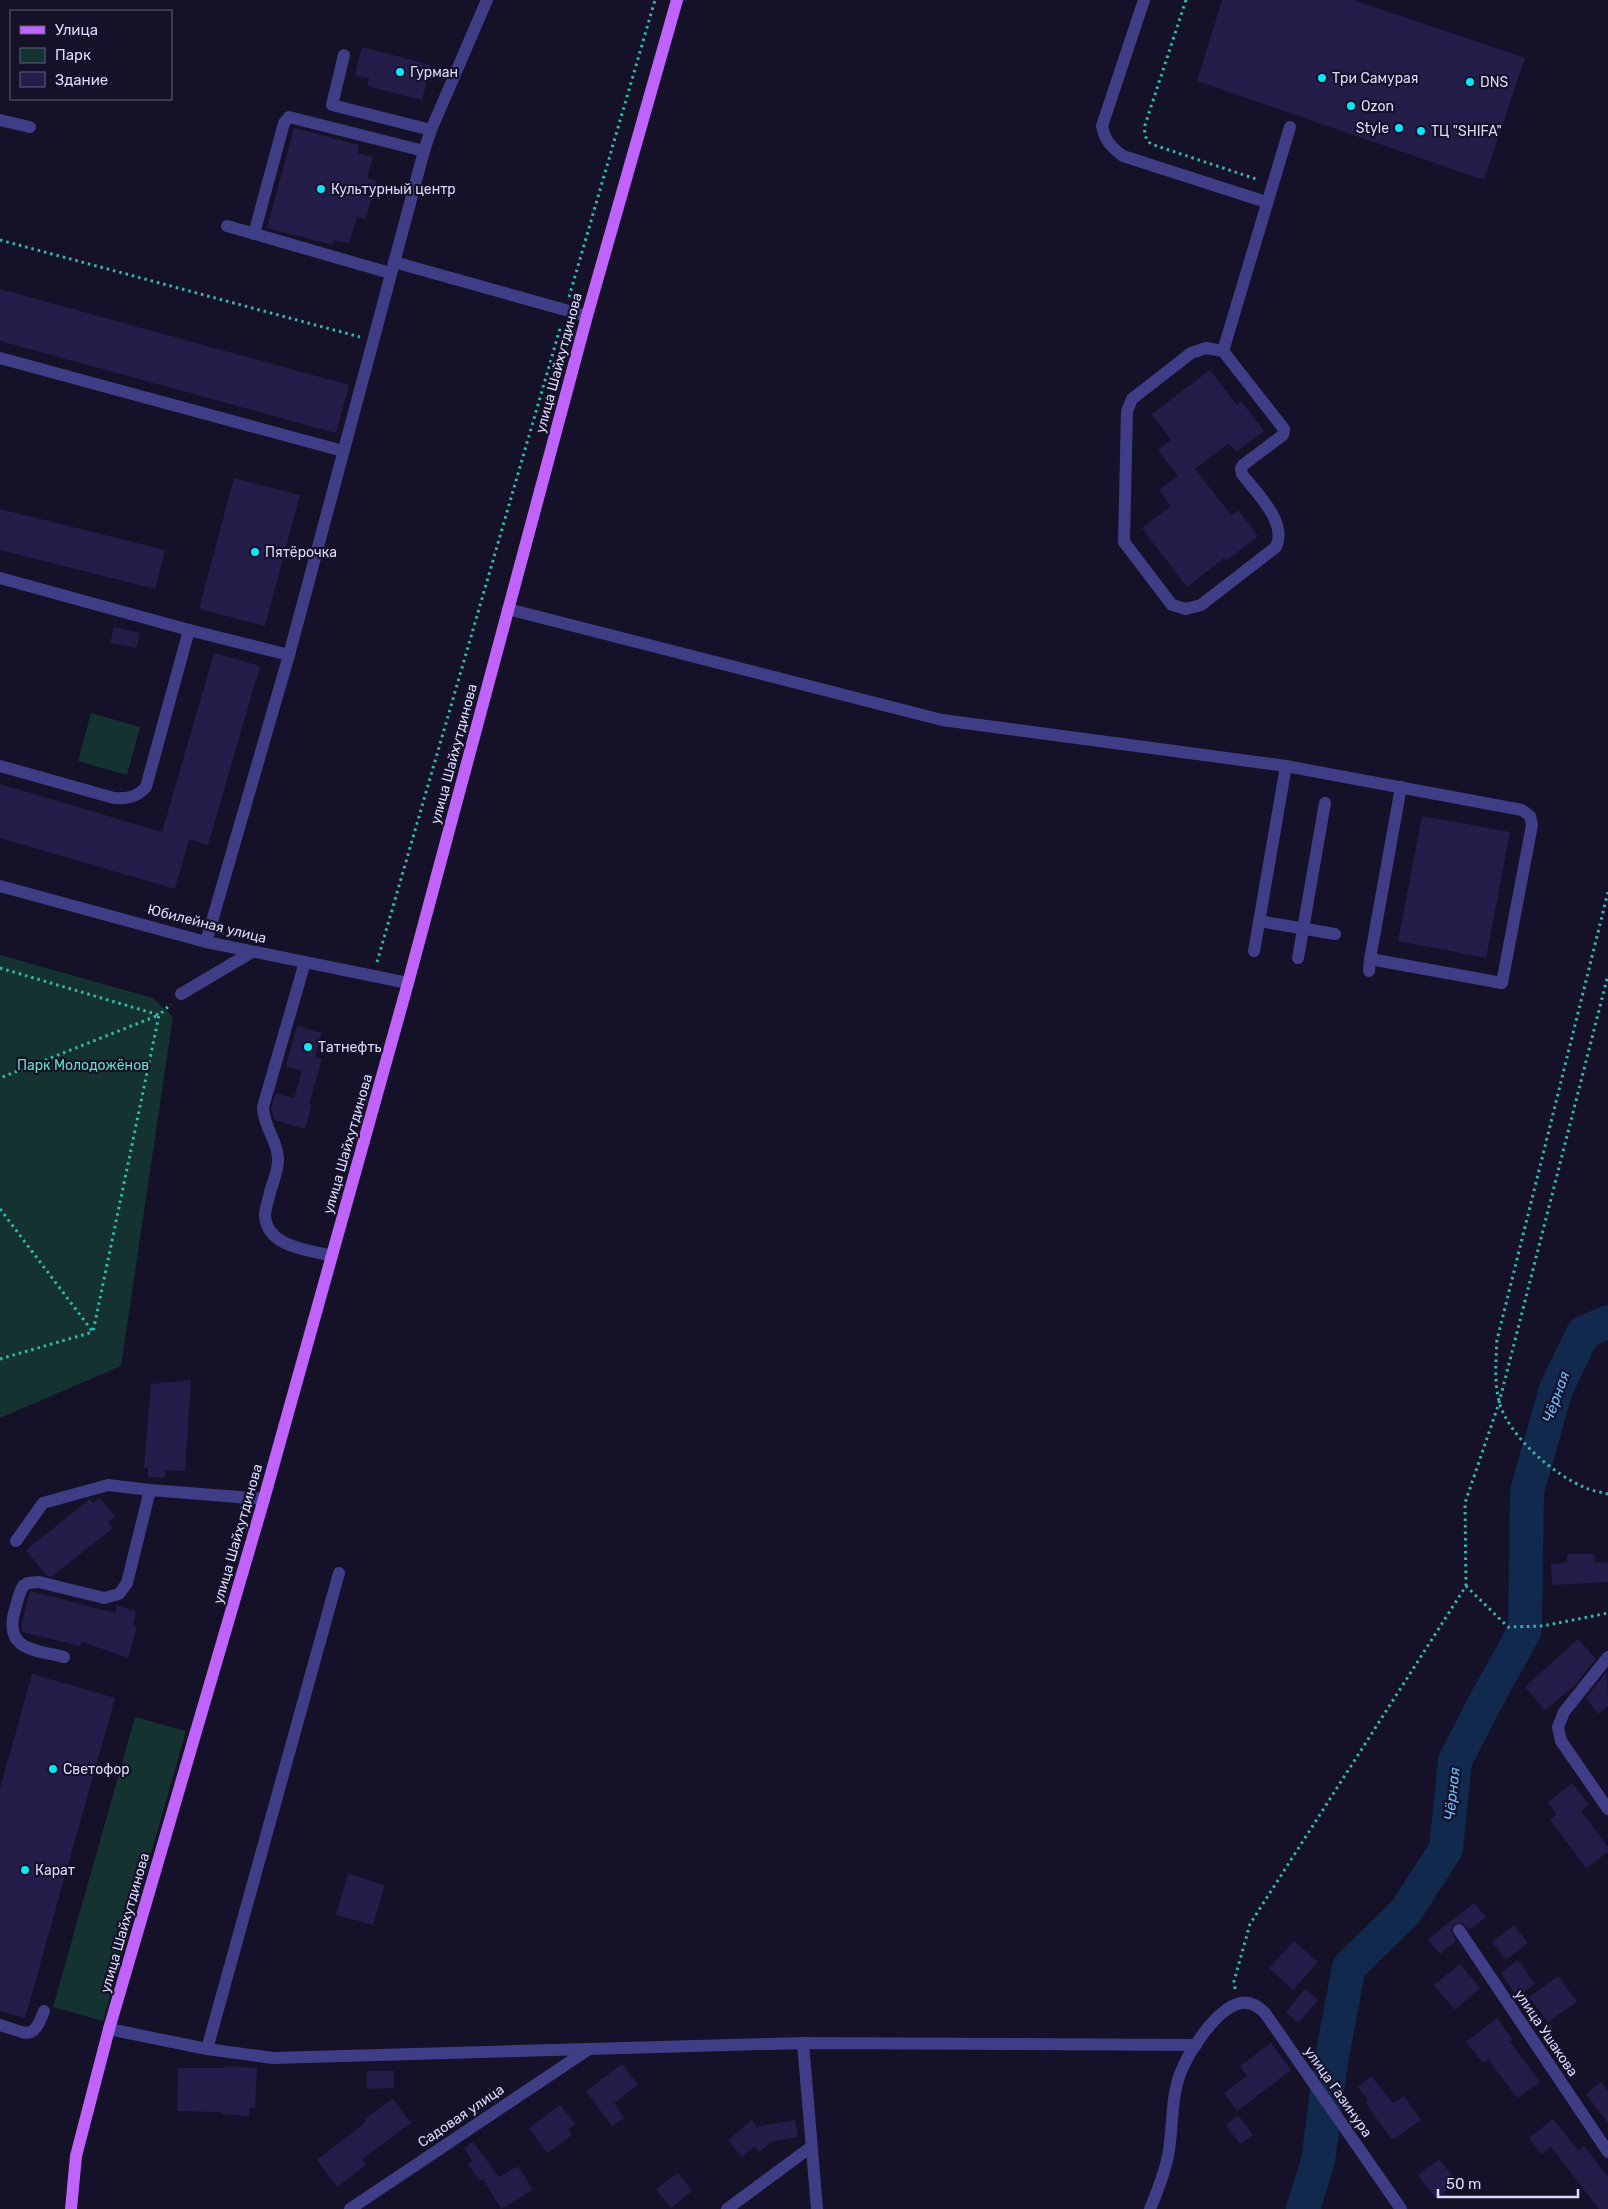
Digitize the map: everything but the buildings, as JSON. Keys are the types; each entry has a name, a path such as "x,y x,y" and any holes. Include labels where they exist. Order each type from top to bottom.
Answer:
{"main road":[{"name":"улица Шайхутдинова","path":"71,2209 76,2156 109,2029 264,1499 408,983 587,316 677,0"}],"street":[{"path":"206,942 289,655 372,340 430,130 487,0"},
{"path":"1144,0 1102,126 1104,138 1112,148 1123,156 1266,202"},
{"path":"344,56 332,105 430,130"},
{"path":"254,234 284,123 289,117 424,151"},
{"path":"0,120 30,127"},
{"path":"1223,351 1266,202 1290,127"},
{"path":"228,226 587,316"},
{"path":"1206,348 1223,351 1284,429 1283,435 1242,465 1241,469 1242,474 1275,520 1279,541 1276,547 1201,605 1186,609 1172,605 1124,542 1127,411 1132,400 1192,353 1206,348"},
{"path":"0,358 343,451"},
{"path":"0,578 189,630 289,655"},
{"path":"508,609 942,720 1286,766 1522,810 1530,816 1532,825 1501,989 1370,958"},
{"path":"0,766 114,798 128,798 141,793 146,787 189,630"},
{"path":"1254,951 1286,766"},
{"path":"1368,972 1401,787"},
{"path":"1298,958 1325,803"},
{"name":"Юбилейная улица","path":"0,886 206,942 408,983"},
{"path":"1260,921 1335,934"},
{"path":"181,994 252,952"},
{"path":"305,962 264,1107 264,1120 277,1150 278,1161 265,1214 271,1231 280,1240 290,1246 332,1256"},
{"path":"16,1541 43,1503 108,1485 264,1499"},
{"path":"64,1657 27,1648 16,1641 11,1625 19,1593 23,1586 34,1582 104,1598 119,1594 127,1583 150,1490"},
{"path":"207,2049 339,1573"},
{"path":"1608,1657 1564,1712 1558,1726 1561,1740 1608,1809"},
{"name":"улица Ушакова","path":"1459,1930 1608,2152"},
{"path":"1154,2207 1168,2158 1177,2085 1184,2065 1196,2045 1217,2018 1230,2008 1242,2003"},
{"name":"улица Газинура","path":"1242,2003 1260,2008 1401,2209"},
{"path":"0,2025 26,2032 34,2032 38,2028 44,2012"},
{"path":"109,2029 207,2049 273,2058 803,2043 1196,2045"},
{"path":"803,2043 817,2209"},
{"name":"Садовая улица","path":"350,2209 589,2048"},
{"path":"727,2209 811,2147"}],"path":[{"path":"373,976 655,0"},
{"path":"1186,0 1145,125 1144,132 1147,140 1151,144 1272,184"},
{"path":"0,240 372,340"},
{"path":"1608,892 1497,1340 1495,1371 1499,1403 1514,1431 1532,1450 1560,1472 1585,1488 1608,1494"},
{"path":"0,968 160,1015"},
{"path":"1242,2003 1236,1993 1234,1981 1250,1924 1466,1586 1465,1503 1499,1403 1608,975"},
{"path":"0,1078 160,1015 181,994"},
{"path":"92,1332 160,1015"},
{"path":"0,1209 92,1332"},
{"path":"0,1359 92,1332"},
{"path":"1466,1586 1508,1627 1543,1626 1608,1613"}],"green space":[{"path":"91,713 140,727 127,775 78,761"},
{"name":"Парк Молодожёнов","path":"0,955 153,998 173,1017 121,1366 0,1418"},
{"path":"135,1717 186,1731 103,2021 53,2007"}],"waterway":[{"name":"Чёрная","path":"1303,2209 1318,2161 1331,2062 1349,1967 1406,1911 1446,1849 1455,1761 1525,1630 1527,1491 1556,1389 1583,1333 1608,1322"}],"place":[{"name":"Гурман","path":"400,72"},
{"name":"Три Самурая","path":"1322,78"},
{"name":"DNS","path":"1470,82"},
{"name":"Ozon","path":"1351,106"},
{"name":"Style","path":"1399,128"},
{"name":"ТЦ \"SHIFA\"","path":"1421,131"},
{"name":"Культурный центр","path":"321,189"},
{"name":"Пятёрочка","path":"255,552"},
{"name":"Татнефть","path":"308,1047"},
{"name":"Светофор","path":"53,1769"},
{"name":"Карат","path":"25,1870"}]}
